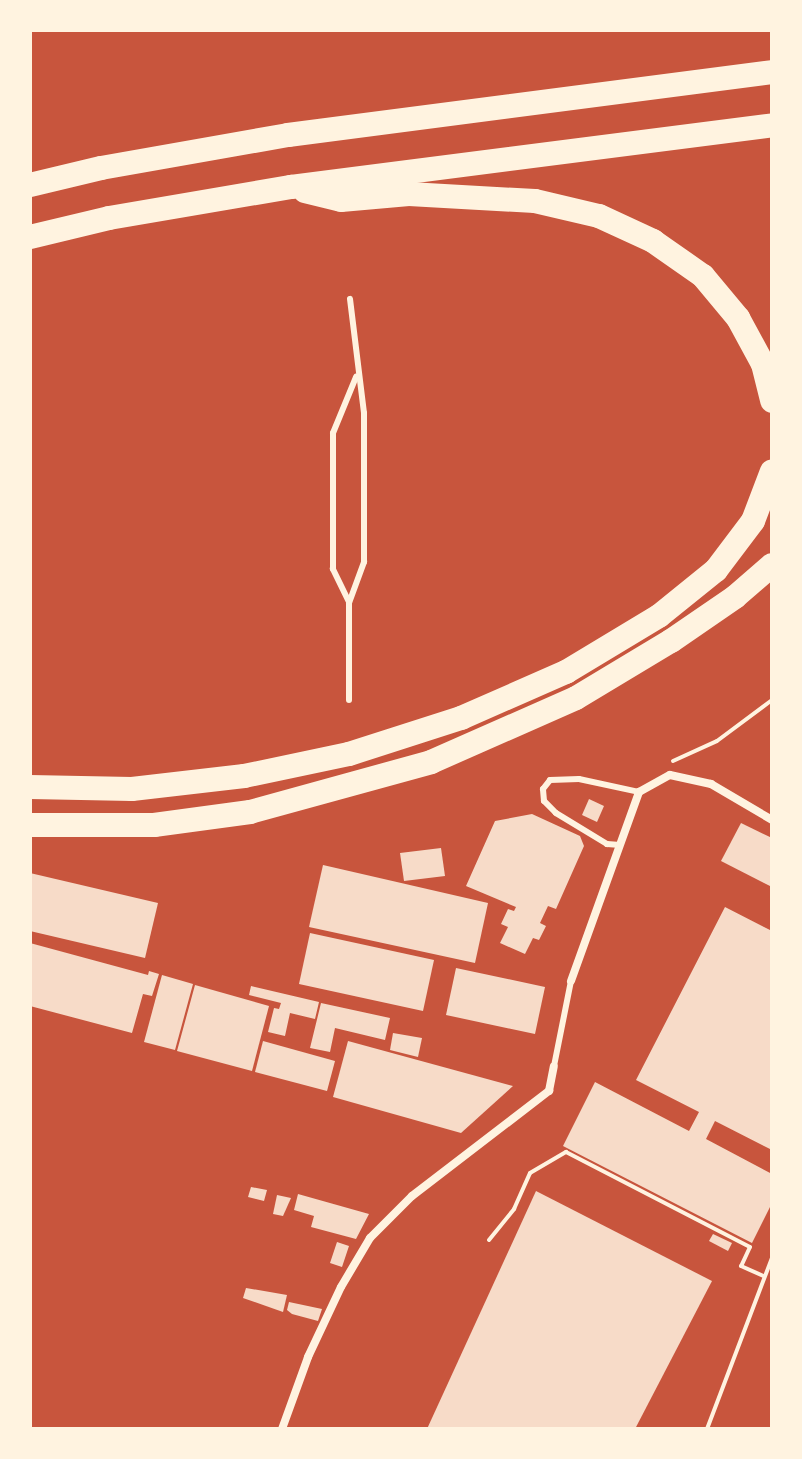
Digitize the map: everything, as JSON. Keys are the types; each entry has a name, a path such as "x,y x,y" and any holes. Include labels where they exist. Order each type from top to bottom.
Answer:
{"highway":[{"path":"30,185 101,168 288,135 772,72"},
{"path":"30,237 109,218 291,187 772,125"},
{"path":"291,187 341,200 409,194 535,201 599,216 653,241 703,276 738,318 763,364 772,401"},
{"path":"30,787 132,789 244,776 349,754 461,718 566,672 659,616 716,570 735,546 753,521 772,471"},
{"path":"30,825 141,825 250,812 431,762 576,698 671,641 735,597 772,565"}],"street":[{"path":"571,981 639,792 670,775 711,784 772,820"},
{"path":"282,1429 315,1343 341,1287 370,1238 412,1196 549,1091 554,1066"}],"lane":[{"path":"349,700 349,603 364,562 364,413 350,299"},
{"path":"349,603 333,569 333,433 358,374"},
{"path":"620,845 607,844 556,813 544,801 543,789 550,780 579,779 639,792"},
{"path":"554,1066 571,981"}],"path":[{"path":"670,775 673,760 717,741 772,700"},
{"path":"489,1240 514,1209 530,1173 566,1152 750,1247 741,1266 763,1276"},
{"path":"707,1429 772,1258"}],"building":[{"path":"589,799 604,806 597,822 582,815"},
{"path":"532,814 580,836 584,846 556,909 548,906 540,923 546,926 539,940 533,938 525,954 500,943 508,927 501,924 508,909 514,911 516,907 466,886 495,821"},
{"path":"741,823 772,838 772,887 721,861"},
{"path":"441,848 445,876 404,881 400,853"},
{"path":"323,865 488,903 475,963 309,927"},
{"path":"30,873 158,903 145,958 30,931"},
{"path":"725,907 772,931 772,1150 715,1121 706,1139 772,1174 772,1203 752,1243 563,1146 595,1082 689,1131 699,1112 636,1080"},
{"path":"310,933 434,960 423,1011 299,984"},
{"path":"30,943 148,975 149,971 159,974 152,996 143,994 132,1033 30,1006"},
{"path":"456,968 545,987 535,1034 446,1015"},
{"path":"162,975 193,984 175,1050 144,1042"},
{"path":"195,985 269,1006 252,1071 177,1051"},
{"path":"251,986 319,1002 315,1019 290,1013 285,1036 268,1032 274,1008 279,1009 281,1003 249,995"},
{"path":"321,1003 390,1018 385,1040 335,1028 330,1052 310,1048"},
{"path":"393,1033 422,1038 418,1057 390,1050"},
{"path":"263,1041 335,1061 327,1091 255,1072"},
{"path":"348,1041 513,1086 461,1133 333,1097"},
{"path":"251,1187 267,1190 264,1201 248,1197"},
{"path":"536,1191 712,1281 635,1429 427,1429"},
{"path":"298,1194 369,1214 356,1239 311,1227 314,1216 294,1210"},
{"path":"277,1195 291,1198 283,1216 273,1214"},
{"path":"713,1234 732,1243 728,1251 709,1241"},
{"path":"337,1242 349,1246 342,1267 330,1263"},
{"path":"246,1288 287,1295 283,1312 243,1298"},
{"path":"289,1302 322,1309 318,1321 292,1314 287,1310"}]}
